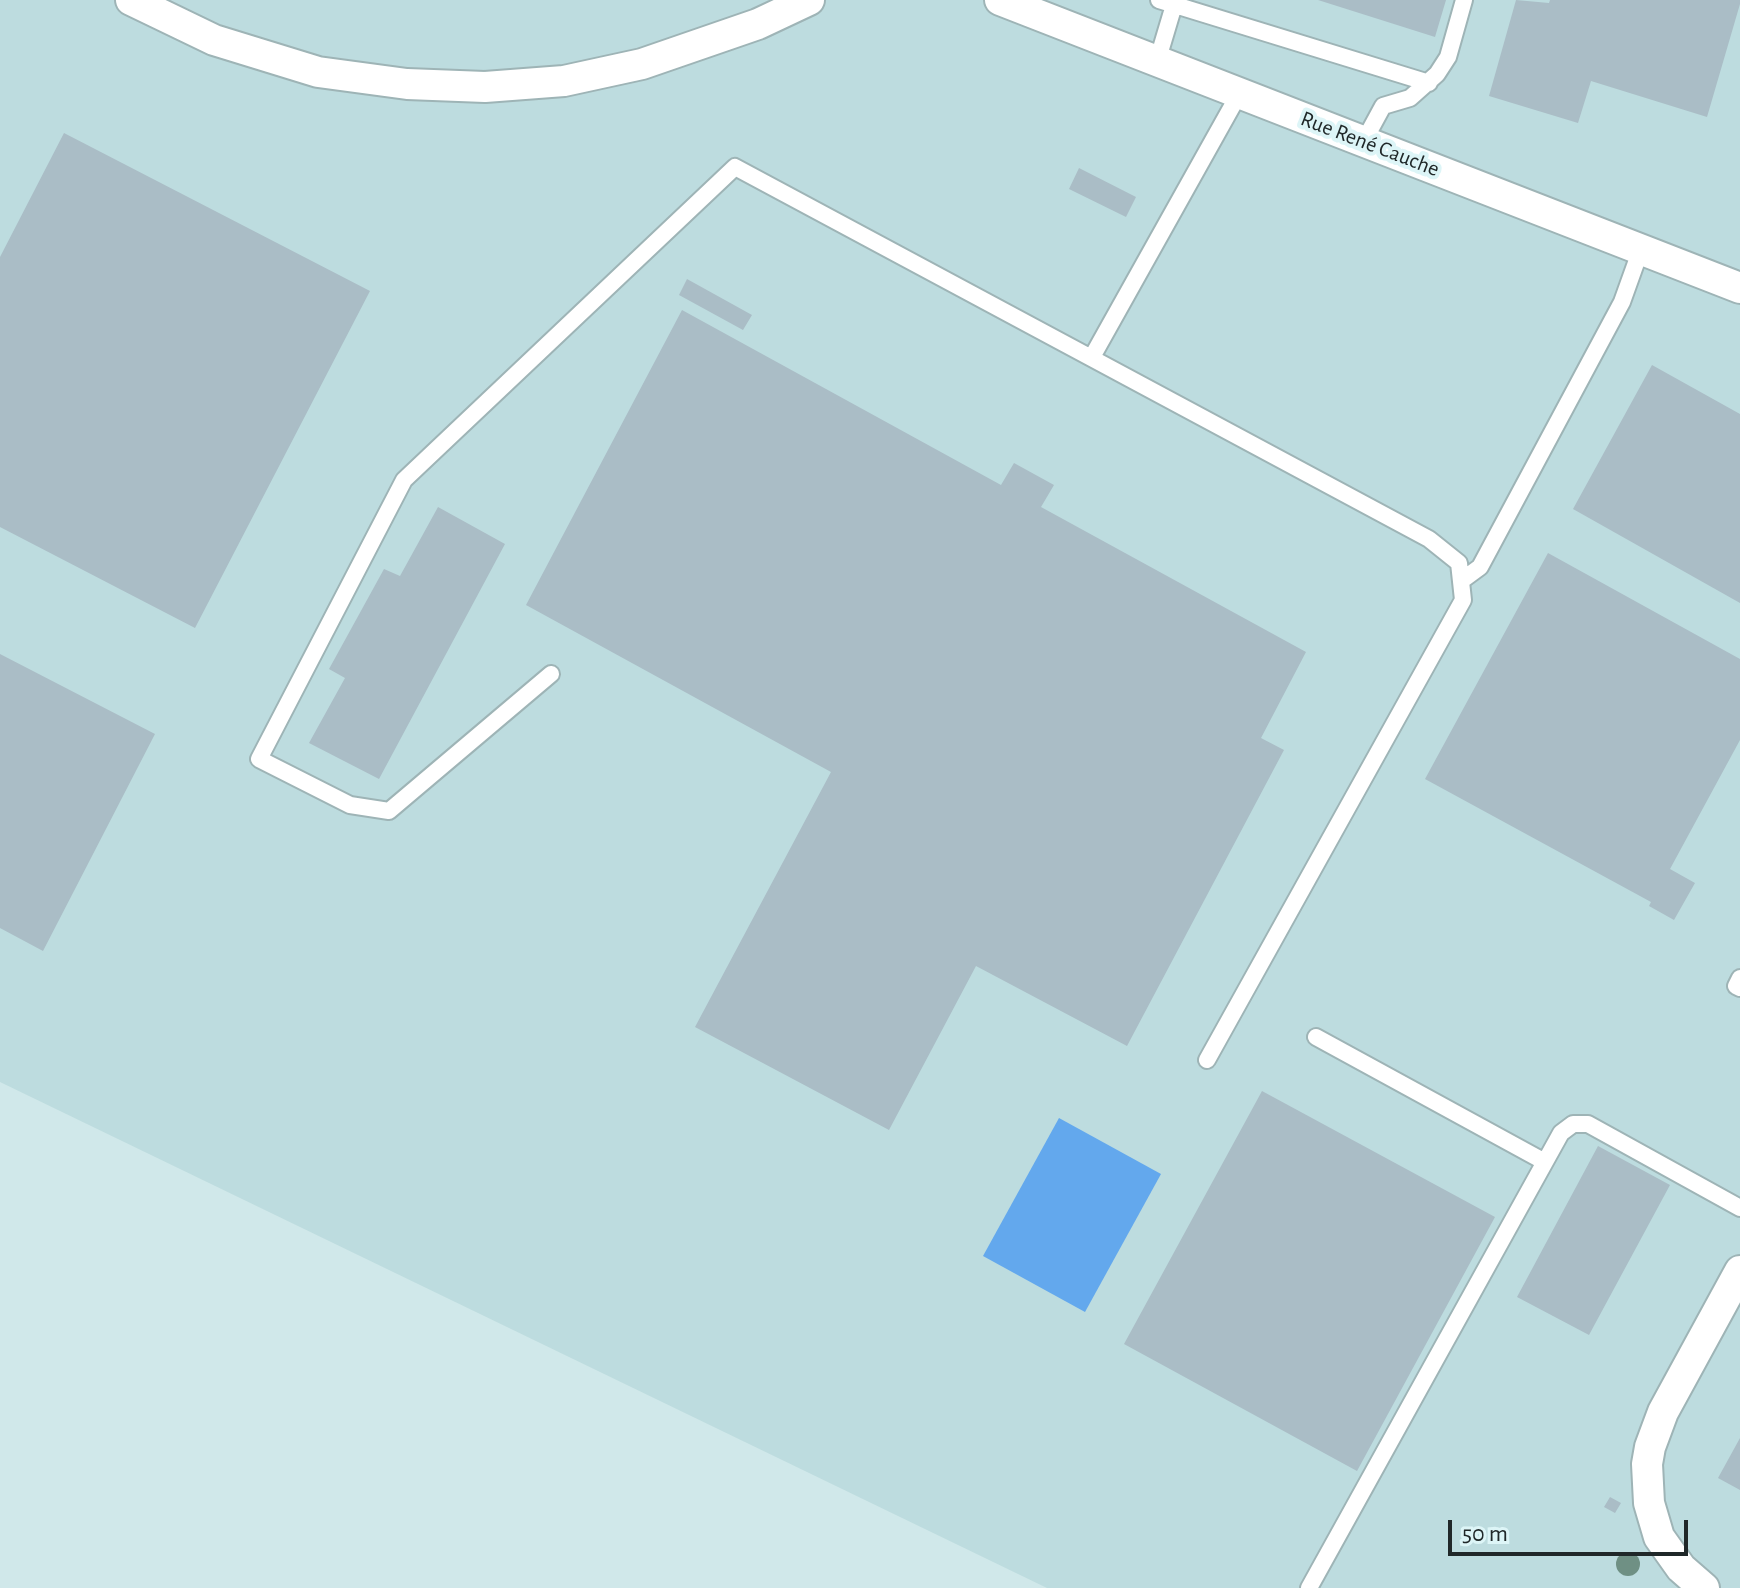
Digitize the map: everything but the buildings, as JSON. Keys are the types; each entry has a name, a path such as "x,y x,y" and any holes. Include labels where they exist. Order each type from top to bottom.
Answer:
{"street":[{"path":"131,0 214,40 318,72 385,82 485,87 564,81 642,64 758,24 809,0"},
{"name":"Rue René Cauche","path":"1000,0 1740,288"},
{"path":"1704,1588 1681,1568 1659,1537 1649,1503 1647,1464 1663,1412 1740,1271"}],"lane":[{"path":"1364,141 1383,106 1410,98 1429,83 1448,57 1464,0"},
{"path":"1157,62 1166,2 1429,83"},
{"path":"1092,357 1239,94"},
{"path":"551,674 389,811 350,805 259,759 404,480 735,167 1429,539 1459,563 1463,600 1207,1060"},
{"path":"1461,581 1480,567 1622,302 1641,249"},
{"path":"1740,978 1736,986 1740,988"},
{"path":"1316,1037 1545,1162"},
{"path":"1309,1588 1561,1133 1573,1124 1588,1124 1740,1208"}],"shaded area":[{"path":"0,0 1740,0 1740,1588 1047,1588 0,1082"}],"water":[{"path":"1059,1118 1161,1174 1085,1312 983,1256"}]}
